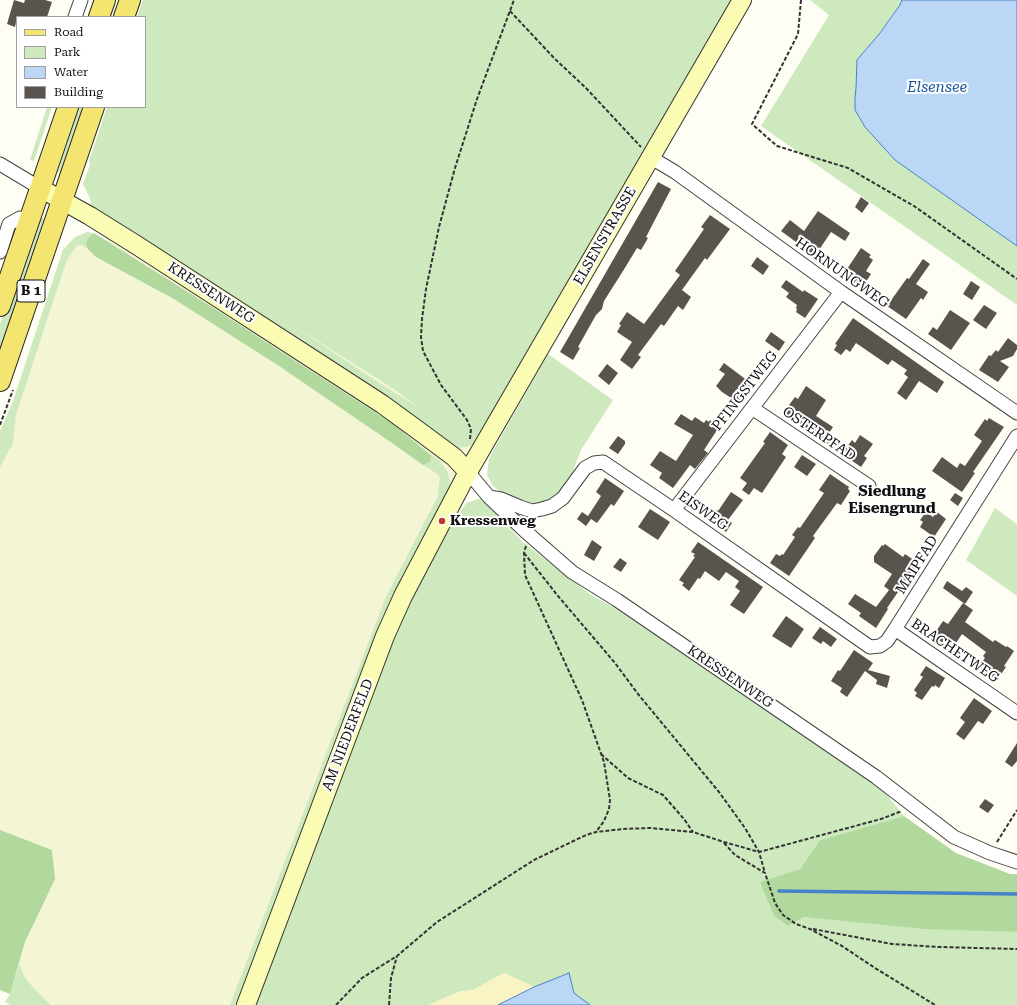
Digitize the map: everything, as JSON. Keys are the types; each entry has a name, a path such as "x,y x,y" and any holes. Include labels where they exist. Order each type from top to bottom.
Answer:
{"main road":[{"path":"100,16 105,0"},
{"path":"124,16 130,0"},
{"name":"B 1","path":"0,306 68,108"},
{"name":"B 1","path":"0,381 94,108"}],"street":[{"path":"76,16 81,0"},
{"name":"ELSENSTRASSE","path":"468,472 742,0"},
{"name":"HORNUNGWEG","path":"650,157 675,172 841,292 1017,413"},
{"path":"0,164 40,188"},
{"name":"KRESSENWEG","path":"40,188 90,216 138,246 382,404 454,457 489,497 529,535 572,572 622,604 876,777 954,837 990,853 1017,862"},
{"path":"0,252 9,224 20,218 29,221"},
{"name":"PFINGSTWEG","path":"674,510 841,292"},
{"name":"OSTERPFAD","path":"752,408 869,486"},
{"name":"MAIPFAD","path":"895,629 1017,436"},
{"name":"EISWEG","path":"532,511 542,510 552,506 563,498 585,468 594,463 603,462 870,646 880,646 887,641 895,629"},
{"name":"AM NIEDERFELD","path":"246,1005 385,636 403,596 468,472"},
{"path":"489,497 501,499 532,511"},
{"name":"BRACHETWEG","path":"895,629 1017,713"}],"lane":[{"path":"529,535 532,511"}],"path":[{"path":"469,444 471,429 467,420 441,385 423,351 422,319 426,289 439,227 454,168 514,0"},
{"path":"801,0 798,34 752,124 777,146 848,168 914,206 1017,279"},
{"path":"510,11 554,58 586,88 650,157"},
{"path":"529,535 524,553 525,575 582,700 604,762 610,800 609,809 604,821 596,832"},
{"path":"524,553 719,792 745,828 759,852 775,903 783,915 796,924 810,929 842,946 935,1005"},
{"path":"600,753 628,778 663,795 693,832"},
{"path":"336,1005 362,978 397,956 437,922 534,860 586,835 596,832 623,829 650,828 693,832 759,852 881,819 915,806"},
{"path":"990,853 1017,810"},
{"path":"724,842 735,854 765,873"},
{"path":"810,929 892,944 1017,949"},
{"path":"389,1005 391,978 397,956"}],"green space":[{"path":"143,0 734,0 474,445 458,448 449,445 90,205 91,201 83,184 90,165 89,160 107,108 146,108 146,16 137,16","holes":["289,323 394,389 421,409 381,384"]},
{"path":"810,0 902,0 880,33 857,60 855,98 895,160 1017,246 1017,305 761,126 829,15"},
{"path":"47,108 51,108 34,161 30,160"},
{"path":"79,108 87,108 64,174 58,172"},
{"path":"146,108 480,433 405,570 381,624 337,735 237,1005 51,1005 32,986 25,977 19,964 25,942 0,830 0,431 12,404 63,250 75,237 100,250 122,215"},
{"path":"37,216 44,219 0,348 0,324"},
{"path":"87,232 94,233 88,238 86,243 87,248 81,245 76,246 67,260 16,414 13,443 0,467 0,431 12,404 63,250 75,237"},
{"path":"94,233 393,424 431,455 431,461 423,465 279,366 174,299 96,257 87,248 86,243 88,238"},
{"path":"548,354 613,400 581,450 571,477 559,495 548,503 536,505 506,496 493,486 487,475 489,458"},
{"path":"431,455 439,460 447,471 450,481 449,488 405,570 381,624 337,735 237,1005 230,1005 385,599 438,496 440,477 423,465 431,461"},
{"path":"481,498 523,542 591,595 631,616 884,791 904,816 820,840 800,869 761,882 774,916 788,926 804,917 1017,932 1017,1005 590,1005 574,993 569,973 534,987 504,973 473,990 458,992 429,1005 254,1005 378,674 406,608 438,548 466,503"},
{"path":"995,508 1017,524 1017,596 966,560"},
{"path":"904,816 956,853 1010,874 1017,874 1017,932 925,929 804,917 788,926 774,916 760,882 800,869 820,840"},
{"path":"0,830 52,850 55,879 25,942 10,994 0,990"},
{"path":"19,964 25,977 32,986 51,1005 10,1005 5,1002 10,994"}],"sand":[{"path":"504,973 534,987 498,1005 429,1005 458,992 473,990"}],"water":[{"name":"Elsensee","path":"902,0 1017,0 1017,246 895,160 865,127 855,110 857,60 880,33"},
{"path":"569,973 574,993 590,1005 498,1005 534,987"}],"building":[{"path":"14,0 24,3 25,0 45,0 52,2 47,16 16,16 15,27 7,24"},
{"path":"658,182 671,189 646,237 648,238 641,250 637,248 604,301 602,309 596,315 578,347 580,348 573,360 560,352"},
{"path":"861,197 869,203 862,213 855,207"},
{"path":"818,211 850,233 845,241 831,232 815,256 781,231 790,220 804,231"},
{"path":"710,215 730,229 707,260 705,258 682,290 691,297 683,310 678,306 664,326 661,324 638,355 641,357 632,369 620,360 632,342 617,332 621,325 619,324 627,312 644,324 680,275 675,271 704,229 701,227"},
{"path":"861,248 871,255 869,257 873,260 866,271 871,274 862,288 843,275"},
{"path":"757,257 769,266 763,275 751,266"},
{"path":"923,259 930,264 916,284 928,292 923,300 921,298 906,319 887,306"},
{"path":"786,280 803,292 804,290 818,299 805,318 796,312 797,305 786,297 789,293 781,287"},
{"path":"971,281 980,287 972,300 963,294"},
{"path":"984,305 997,313 986,329 973,320"},
{"path":"950,310 970,323 951,350 928,334 933,327 937,330"},
{"path":"853,318 944,382 937,393 919,381 906,400 897,393 908,377 904,374 907,370 892,360 888,365 856,343 850,352 846,349 841,355 834,350 837,345 835,344"},
{"path":"771,332 785,342 779,351 765,341"},
{"path":"1008,338 1017,345 1017,349 1013,356 1000,361 1009,367 998,382 979,370 989,355 991,356 996,350 998,352"},
{"path":"724,363 752,384 739,403 722,392 716,386 725,374 719,370"},
{"path":"607,364 618,373 609,385 598,376"},
{"path":"806,386 826,400 816,416 833,427 829,433 833,436 828,444 783,413 795,397 798,399"},
{"path":"681,414 692,421 695,417 704,423 706,420 709,422 710,420 719,427 704,450 708,453 695,469 690,465 673,488 659,478 662,473 650,465 660,451 676,461 693,435 674,424"},
{"path":"989,418 1004,427 973,472 975,473 962,492 932,471 942,457 957,468 960,463 965,466 982,441 974,435 985,419 987,421"},
{"path":"770,432 788,445 782,454 786,457 762,493 754,488 749,495 742,490 747,483 740,478 765,443 763,442"},
{"path":"860,435 873,444 864,456 867,458 861,467 842,454 852,440 855,443"},
{"path":"618,436 625,441 625,444 618,454 609,448"},
{"path":"802,455 816,464 807,476 794,467"},
{"path":"830,474 849,487 848,489 850,491 841,505 837,503 813,536 815,538 789,576 770,563 776,554 780,556 782,554 783,555 795,537 792,535 798,527 800,528 824,493 819,490"},
{"path":"605,478 624,491 614,506 611,504 597,523 591,519 586,526 577,519 582,512 588,516 601,496 596,492"},
{"path":"731,492 743,500 728,520 732,523 726,532 707,520 713,511 718,511"},
{"path":"955,493 963,498 958,506 950,500"},
{"path":"650,509 670,522 658,540 638,527"},
{"path":"926,512 933,517 937,512 946,519 934,537 920,527 923,522 920,520"},
{"path":"592,540 602,547 594,561 584,555"},
{"path":"698,542 763,587 744,614 730,605 740,591 735,587 739,581 726,572 719,581 705,571 689,591 682,585 684,583 679,580 695,557 693,556 695,554 691,552"},
{"path":"885,544 903,557 905,554 918,563 887,608 888,609 876,628 859,616 861,613 848,604 855,594 876,607 889,590 884,586 892,574 874,562 874,556 882,545 883,546"},
{"path":"620,558 627,563 621,572 613,567"},
{"path":"947,581 962,591 966,587 973,592 965,604 943,588"},
{"path":"963,603 973,610 965,622 993,642 995,640 1014,651 997,680 978,667 985,658 983,656 986,652 962,634 952,649 933,636 943,621 948,624"},
{"path":"786,616 804,629 791,648 772,636"},
{"path":"820,627 837,639 831,647 823,641 821,644 812,638"},
{"path":"854,650 873,663 868,670 890,676 887,688 876,684 877,680 865,671 847,697 840,692 842,688 831,681 838,670 840,671"},
{"path":"926,666 945,678 939,688 935,685 934,687 932,686 922,700 915,696 917,693 914,690 923,677 920,675"},
{"path":"974,698 992,711 983,724 978,721 964,740 956,734 965,722 960,718"},
{"path":"1017,743 1017,761 1012,767 1005,762"},
{"path":"985,799 994,805 988,813 979,807"}],"waterway":[{"path":"779,891 1017,894"}],"place":[{"name":"Kressenweg","path":"442,521"}],"district":[{"name":"Siedlung Eisengrund","path":"892,500"}]}
